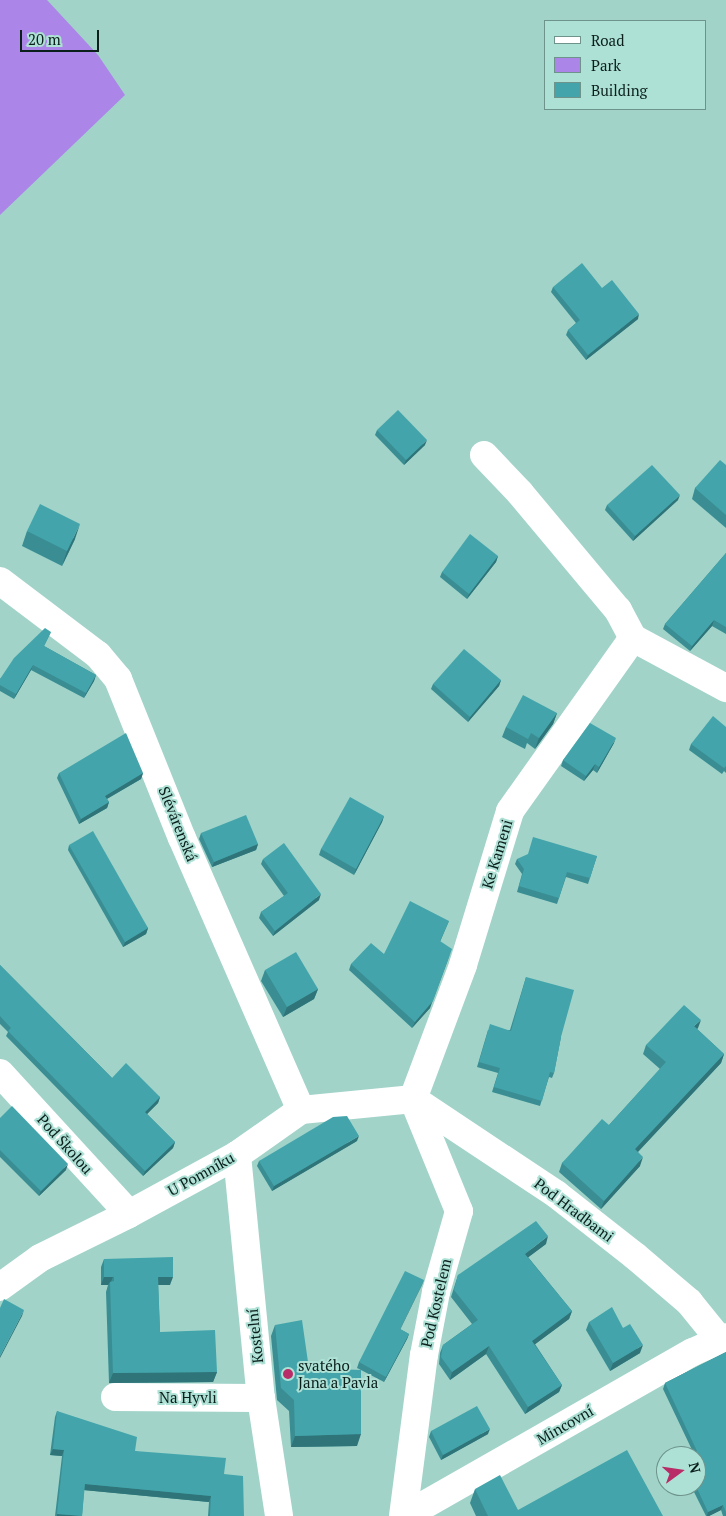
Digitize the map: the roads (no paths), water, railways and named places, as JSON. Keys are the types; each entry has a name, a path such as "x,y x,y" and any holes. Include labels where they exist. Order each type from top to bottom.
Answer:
{"street":[{"path":"484,455 520,493 618,610 633,638 726,688"},
{"name":"Slévárenská","path":"0,581 98,655 118,678 182,838 301,1110"},
{"name":"Ke Kameni","path":"413,1098 463,965 510,811 633,638"},
{"name":"Pod Školou","path":"0,1073 129,1214"},
{"name":"U Pomníku","path":"0,1287 40,1258 129,1214 237,1155 301,1110 413,1098"},
{"name":"Pod Hradbami","path":"413,1098 556,1194 635,1256 689,1302 723,1338"},
{"name":"Pod Kostelem","path":"404,1516 424,1355 436,1292 459,1211 413,1098"},
{"name":"Kostelní","path":"237,1155 261,1398 280,1516"},
{"name":"Mincovní","path":"404,1516 723,1338"},
{"name":"Na Hyvli","path":"114,1397 261,1398"}],"place":[{"name":"svatého Jana a Pavla","path":"288,1374"}]}
